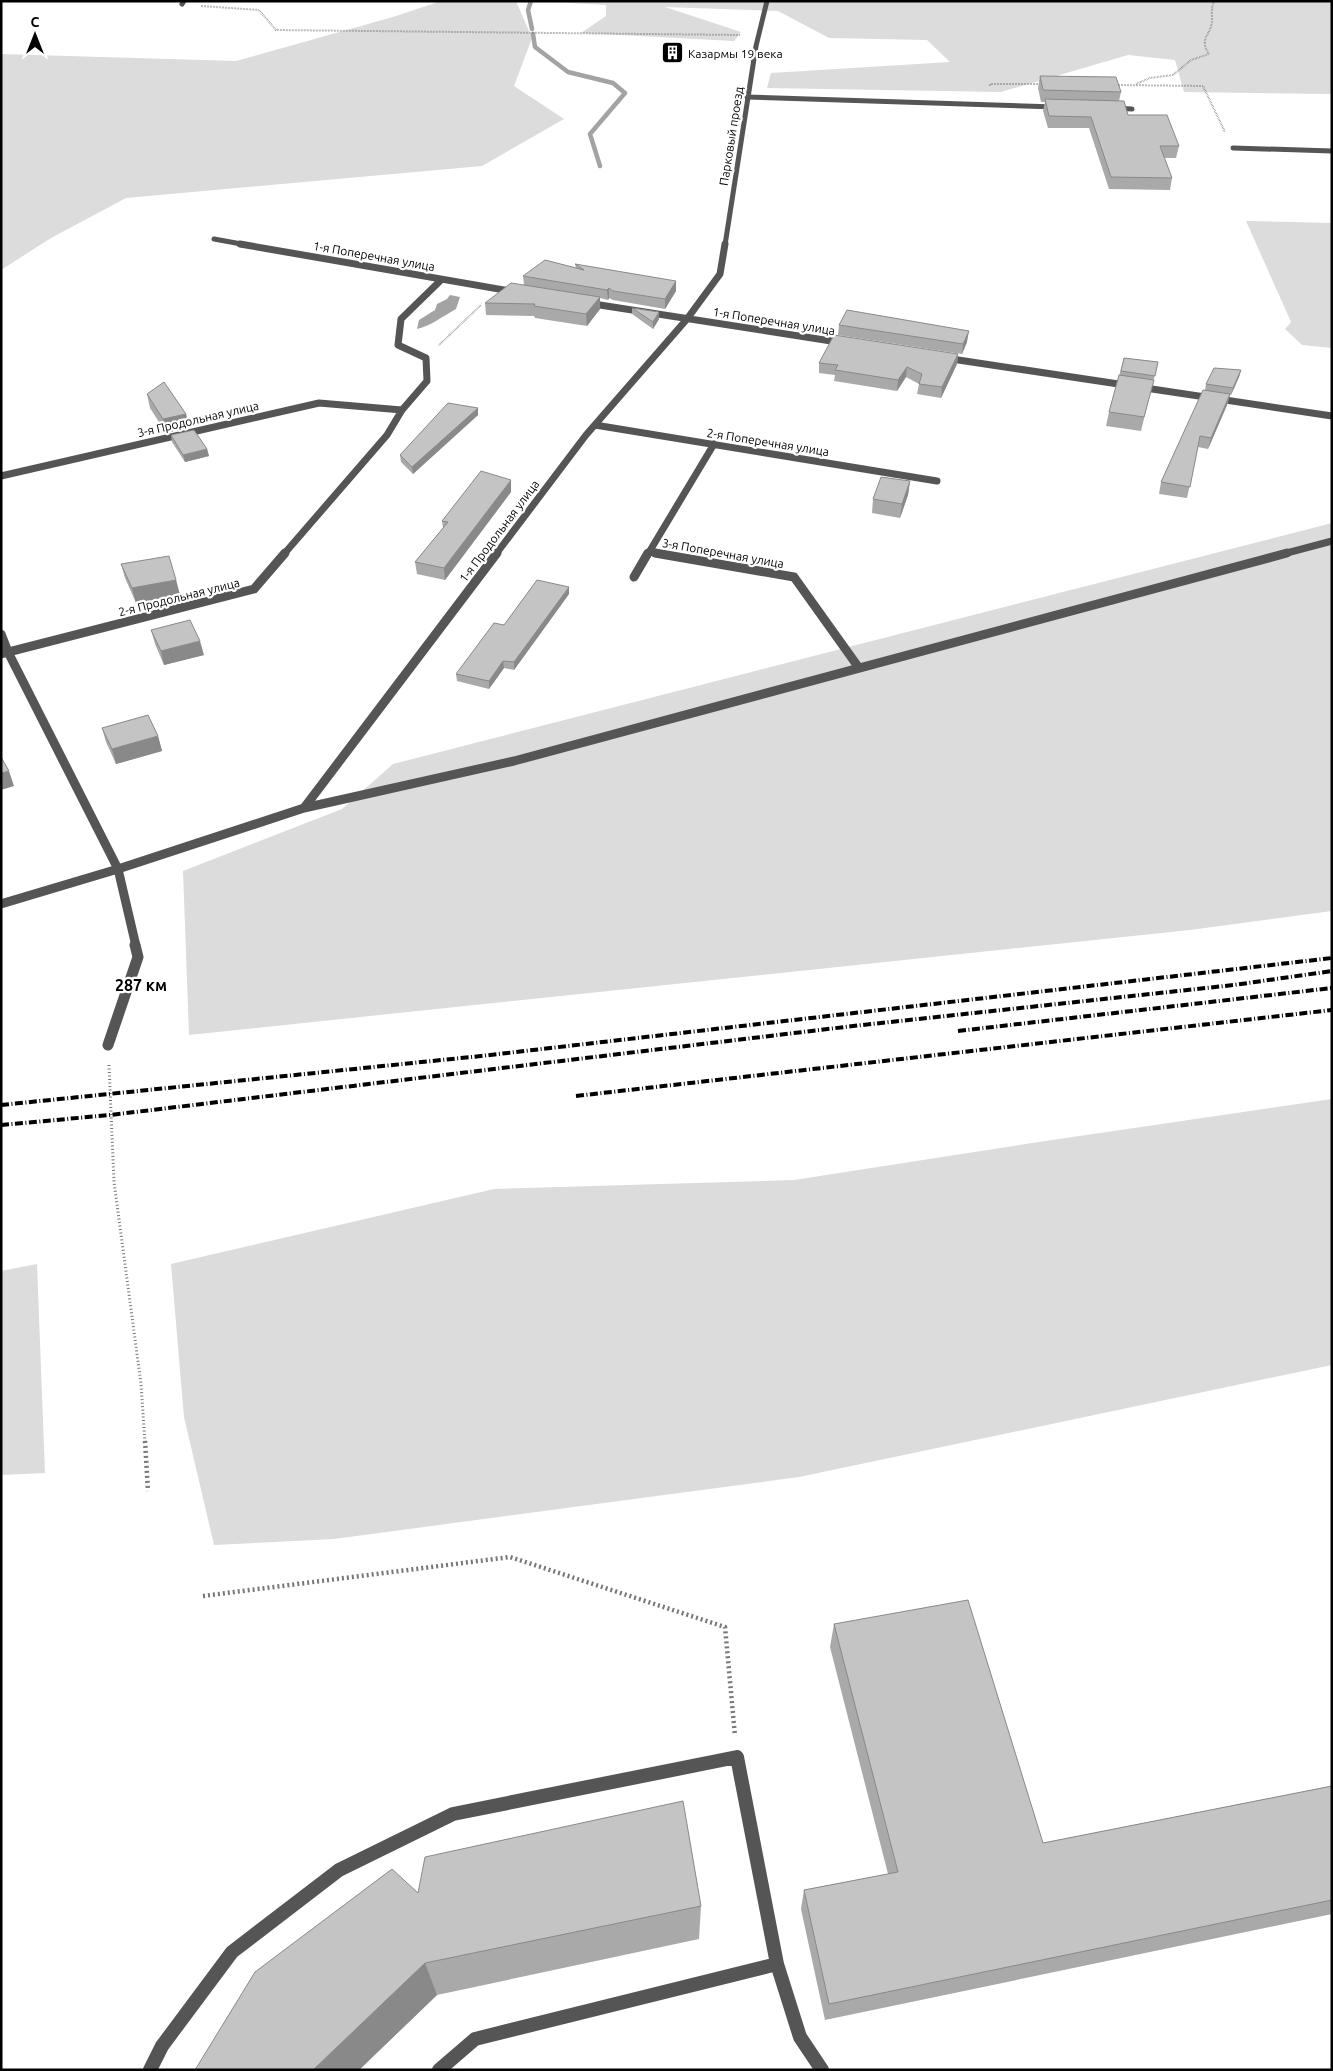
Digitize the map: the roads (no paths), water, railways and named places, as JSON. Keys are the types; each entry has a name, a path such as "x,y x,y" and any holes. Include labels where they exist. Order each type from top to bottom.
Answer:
{"street":[{"name":"Парковый проезд","path":"720,274 758,36 767,1"},
{"path":"748,97 1062,107"},
{"path":"1102,108 1132,109"},
{"path":"1233,148 1332,151"},
{"name":"1-я Поперечная улица","path":"214,239 441,280 527,293"},
{"name":"1-я Продольная улица","path":"304,808 595,425 687,319 720,274"},
{"name":"2-я Продольная улица","path":"5,653 254,589 387,435 402,410 427,381 426,358 398,344 400,319 441,280"},
{"name":"1-я Поперечная улица","path":"583,302 853,344"},
{"path":"941,358 1332,416"},
{"name":"3-я Продольная улица","path":"1,476 320,403 402,410"},
{"name":"2-я Поперечная улица","path":"595,425 937,481"},
{"path":"634,577 714,444"},
{"path":"1,904 118,869 304,808 514,761 1332,541"},
{"name":"3-я Поперечная улица","path":"649,552 794,577 859,668"},
{"path":"1,634 5,653 118,869 138,957 108,1045"},
{"path":"150,2070 162,2046 232,1952 339,1870 453,1814 737,1757 777,1964 800,2037 822,2070"},
{"path":"439,2070 475,2039 777,1964"}],"waterway":[{"path":"531,1 528,10 532,29"},
{"path":"533,34 535,47 568,72 613,83 625,93 590,134 600,166"}],"railway":[{"path":"1,1105 481,1056 1332,958"},
{"path":"1,1125 110,1115 853,1026 1234,985 1332,971"},
{"path":"958,1031 1332,988"},
{"path":"576,1096 1332,1010"}],"place":[{"name":"Казармы 19 века","path":"672,53"}],"district":[{"name":"287 км","path":"141,985"}]}
